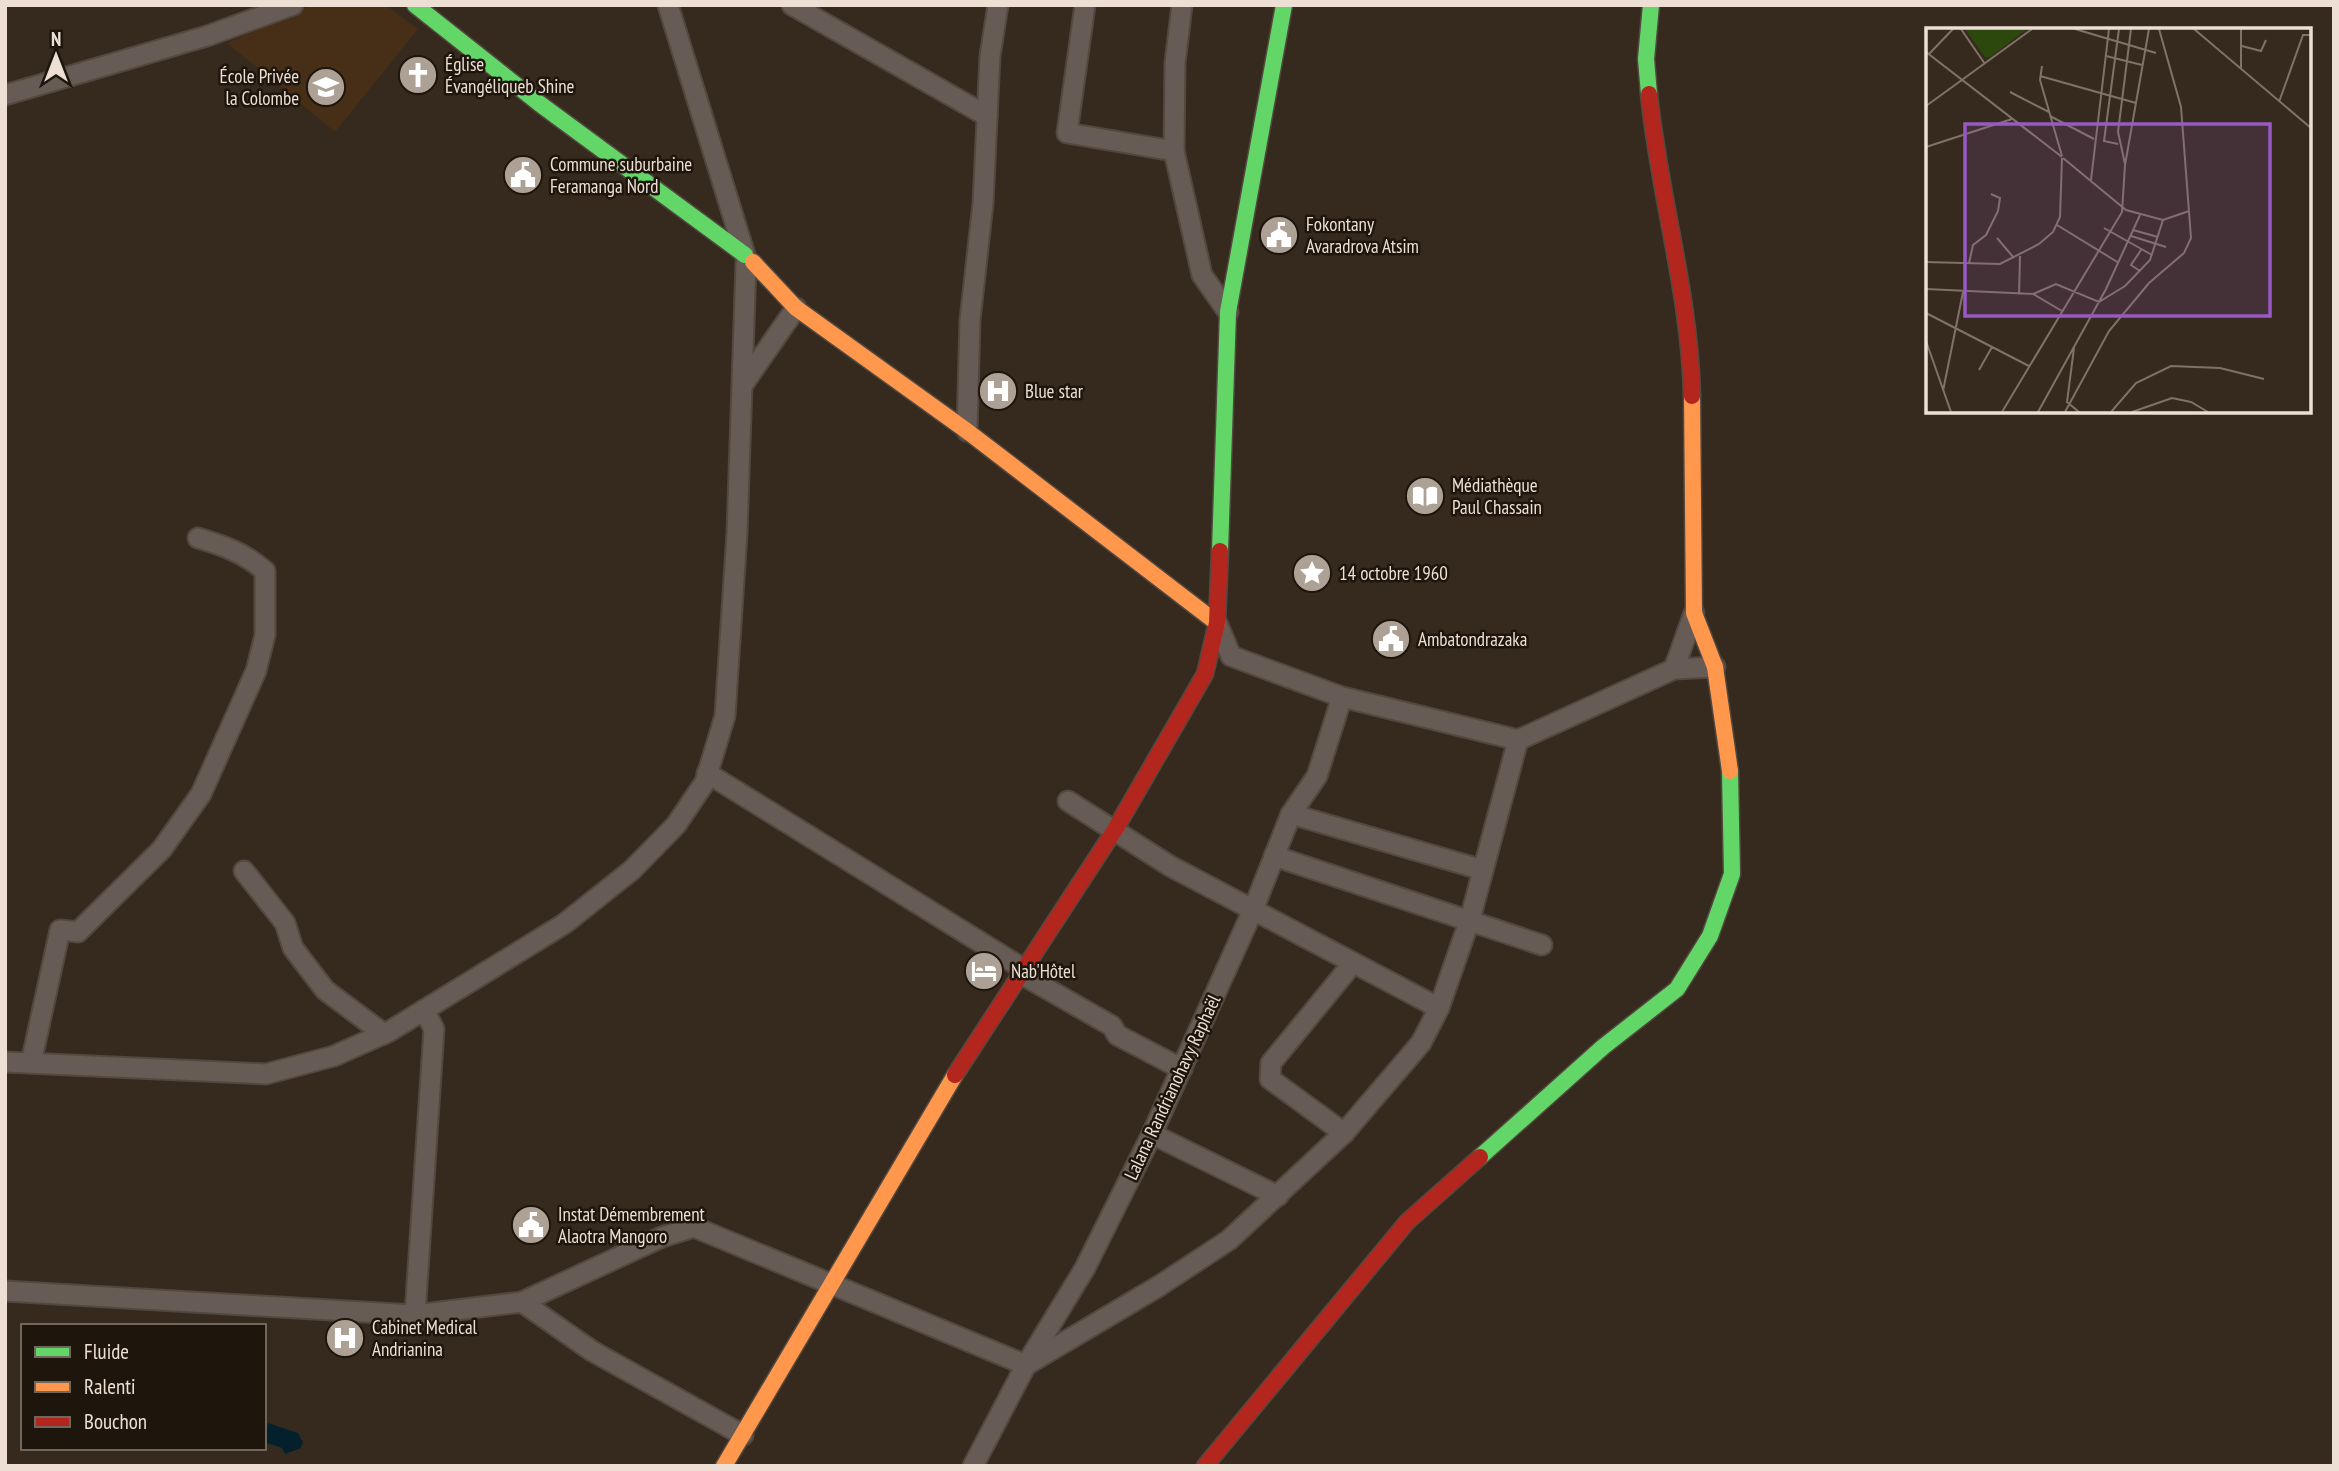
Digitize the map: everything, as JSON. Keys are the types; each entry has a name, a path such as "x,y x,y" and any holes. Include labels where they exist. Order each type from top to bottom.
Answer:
{"street":[{"path":"5,95 207,36 293,5"},
{"path":"415,5 540,104 748,260 796,308 967,431 1217,623 1231,656 1342,697 1518,740 1674,669 1715,667"},
{"path":"5,1062 266,1073 334,1056 384,1034 564,924 632,870 676,825 707,773 725,716 748,260 668,5"},
{"path":"792,5 987,116"},
{"path":"967,431 970,320 983,203 990,56 998,5"},
{"path":"1085,5 1068,132 1174,151"},
{"path":"1182,5 1175,63 1174,151 1202,275 1228,312"},
{"path":"724,1466 972,1046 1116,828 1205,674 1217,623 1228,312 1284,5"},
{"path":"1651,5 1646,59 1654,141 1691,347 1694,613 1674,669"},
{"path":"743,384 796,308"},
{"path":"31,1063 60,930 78,932 162,849 201,794 256,671 265,635 265,571 248,556 198,538"},
{"path":"1205,1466 1407,1222 1603,1047 1677,989 1710,936 1732,874 1730,762 1715,667 1694,613"},
{"name":"Lalana Randrianohavy Raphaël","path":"973,1466 1026,1365 1085,1268 1152,1134 1253,910 1291,814 1317,776 1342,697"},
{"path":"5,1291 415,1315 522,1302 662,1237 694,1227 1026,1365 1159,1286 1229,1240 1345,1133 1421,1043 1439,1008 1470,919 1518,740"},
{"path":"707,773 1022,968 1028,978 1112,1026 1117,1035 1182,1069"},
{"path":"1068,801 1116,828 1170,866 1439,1008"},
{"path":"1291,814 1483,870"},
{"path":"1274,856 1542,945"},
{"path":"244,871 285,922 293,948 325,990 384,1034"},
{"path":"1345,1133 1270,1079 1271,1063 1353,963"},
{"path":"415,1315 434,1029 424,1010"},
{"path":"1152,1134 1278,1196"},
{"path":"522,1302 592,1351 743,1435"}],"shaded area":[{"name":"École Privée la Colombe","path":"313,5 386,5 418,29 335,132 227,43"}],"water":[{"path":"268,1423 298,1433 303,1442 301,1448 285,1454 282,1448 266,1443"}],"traffic: fast":[{"path":"415,5 540,104 745,255"},
{"path":"1220,551 1228,312 1284,5"},
{"path":"1649,94 1646,59 1651,5"},
{"path":"1480,1157 1603,1047 1677,989 1710,936 1732,874 1730,771"}],"traffic: slow":[{"path":"753,262 796,308 967,431 1217,623"},
{"path":"1692,396 1694,613 1715,667 1730,771"},
{"path":"724,1466 955,1075"}],"traffic: jam":[{"path":"1649,94 1686,320 1692,396"},
{"path":"955,1075 1116,828 1205,674 1217,623 1220,551"},
{"path":"1205,1466 1407,1222 1480,1157"}],"place":[{"name":"Église Évangéliqueb Shine","path":"418,75"},
{"name":"École Privée la Colombe","path":"326,87"},
{"name":"Commune suburbaine Feramanga Nord","path":"523,175"},
{"name":"Fokontany Avaradrova Atsim","path":"1279,235"},
{"name":"Blue star","path":"998,391"},
{"name":"Médiathèque Paul Chassain","path":"1425,496"},
{"name":"14 octobre 1960","path":"1312,573"},
{"name":"Ambatondrazaka","path":"1391,639"},
{"name":"Nab'Hôtel","path":"984,971"},
{"name":"Instat Démembrement Alaotra Mangoro","path":"531,1225"},
{"name":"Cabinet Medical Andrianina","path":"345,1338"}]}
